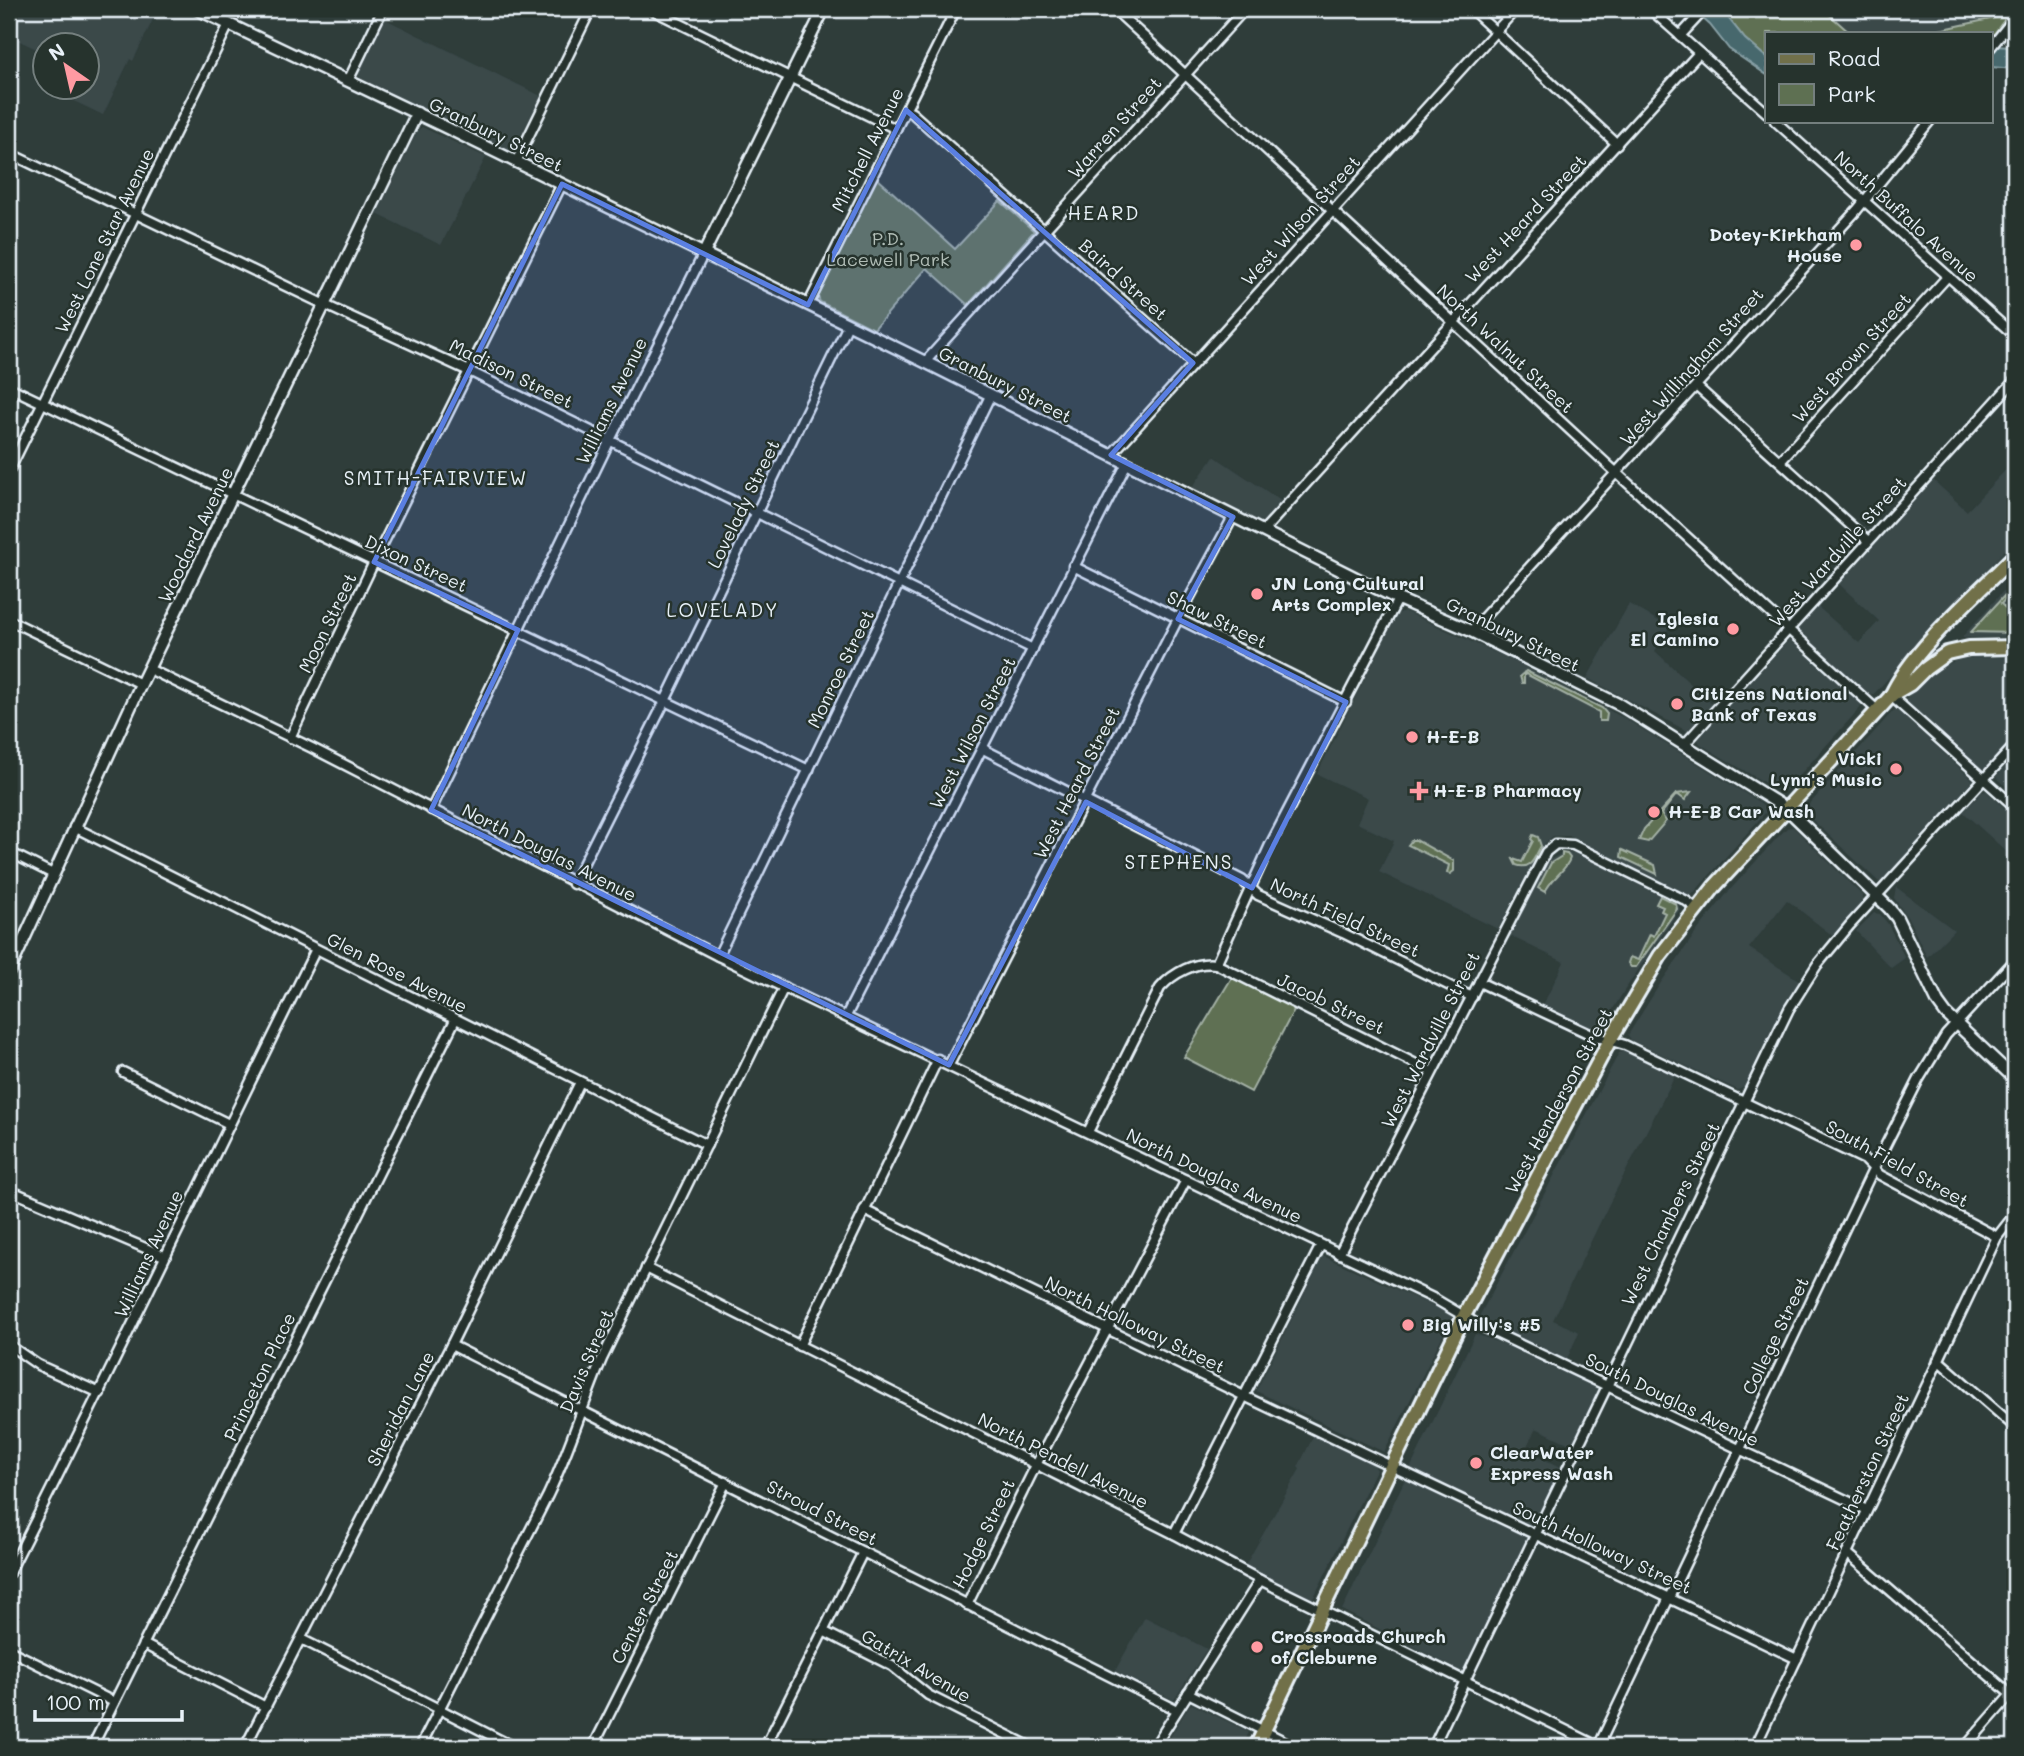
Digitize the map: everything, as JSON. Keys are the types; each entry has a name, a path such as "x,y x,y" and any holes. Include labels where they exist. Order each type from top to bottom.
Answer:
{"main road":[{"name":"West Henderson Street","path":"1256,1747 1464,1316 1610,1040 1655,964 1696,908 1891,696 1900,676 2015,555"},
{"path":"1891,696 1947,653 1969,648 2015,647"}],"street":[{"name":"Granbury Street","path":"197,9 417,113 925,362 1398,599 1471,631 1620,705 1787,809 1878,896 1897,918 1938,1003 1956,1024 2015,1079"},
{"path":"348,81 383,9"},
{"path":"516,162 591,9"},
{"path":"650,9 896,129"},
{"name":"Williams Avenue","path":"431,810 610,440 824,9"},
{"name":"Mitchell Avenue","path":"808,305 956,9"},
{"name":"North Walnut Street","path":"1114,9 1877,710"},
{"name":"Warren Street","path":"925,362 1245,9"},
{"path":"1471,9 1617,144"},
{"name":"West Wilson Street","path":"1111,455 1516,9"},
{"path":"1650,9 1765,111"},
{"path":"1680,36 1702,12"},
{"path":"1993,45 2015,17"},
{"name":"West Lone Star Avenue","path":"9,471 229,24"},
{"name":"West Heard Street","path":"1262,531 1699,53"},
{"name":"Baird Street","path":"906,110 1193,363"},
{"name":"Woodard Avenue","path":"9,972 141,684 417,113"},
{"name":"North Buffalo Avenue","path":"1776,122 2015,336"},
{"name":"West Willingham Street","path":"1471,631 1865,200 1929,122"},
{"name":"Madison Street","path":"9,153 469,370 1033,649"},
{"name":"Moon Street","path":"290,738 374,562 562,184"},
{"name":"West Brown Street","path":"1780,461 1948,276"},
{"name":"Lovelady Street","path":"573,884 848,325"},
{"name":"West Wardville Street","path":"1684,745 2015,380"},
{"path":"1696,386 1868,541"},
{"name":"Dixon Street","path":"9,387 809,770"},
{"name":"Monroe Street","path":"718,956 990,396"},
{"name":"West Wilson Street","path":"846,1016 1127,463"},
{"name":"West Heard Street","path":"949,1065 1233,517"},
{"name":"Shaw Street","path":"1073,566 1346,702"},
{"path":"1087,1132 1160,988 1180,972 1208,963 1216,964 1270,845 1398,599"},
{"path":"9,620 141,684"},
{"name":"North Douglas Avenue","path":"149,669 718,956 938,1059 1464,1316"},
{"path":"1891,696 2015,807"},
{"name":"West Chambers Street","path":"1433,1747 1788,1010 1817,965 2015,745"},
{"name":"North Field Street","path":"983,749 1242,880 1258,895 1343,933 1472,997"},
{"name":"Glen Rose Avenue","path":"74,827 707,1146"},
{"name":"West Wardville Street","path":"1339,1254 1546,852 1556,844 1573,845 1685,900 1696,908"},
{"path":"9,852 53,874"},
{"name":"Williams Avenue","path":"9,1573 100,1393 164,1256 316,948"},
{"name":"College Street","path":"1599,1747 1919,1079 1937,1047 2015,960"},
{"name":"Jacob Street","path":"1216,964 1432,1072"},
{"path":"1479,982 1594,1035 1625,1045 1744,1101"},
{"name":"Davis Street","path":"420,1747 566,1457 581,1409 602,1359 784,987"},
{"name":"Princeton Place","path":"92,1747 455,1020"},
{"path":"799,1346 938,1059"},
{"path":"123,1072 229,1124"},
{"name":"Sheridan Lane","path":"245,1747 451,1345 580,1082"},
{"name":"South Field Street","path":"1744,1101 1865,1160 1880,1175 1997,1237"},
{"name":"Hodge Street","path":"967,1605 1036,1465 1186,1180"},
{"path":"9,1191 164,1256"},
{"name":"North Holloway Street","path":"864,1210 1393,1466"},
{"name":"Featherston Street","path":"1755,1747 1997,1237 2015,1214"},
{"path":"1174,1534 1321,1245"},
{"name":"North Pendell Avenue","path":"646,1268 1260,1580 1599,1747"},
{"name":"South Douglas Avenue","path":"1464,1316 1867,1510"},
{"path":"9,1345 38,1365 100,1393"},
{"name":"Stroud Street","path":"451,1345 1177,1710"},
{"path":"1938,1360 2015,1427"},
{"name":"South Holloway Street","path":"1393,1466 1797,1659"},
{"name":"Center Street","path":"593,1747 726,1482"},
{"path":"765,1747 863,1552"},
{"path":"1847,1553 2014,1694 1965,1747"},
{"path":"1154,1747 1260,1580"},
{"name":"Gatrix Avenue","path":"823,1631 892,1666 928,1695 1031,1747"},
{"path":"301,1639 514,1747"},
{"path":"143,1644 266,1707"},
{"path":"9,1650 114,1702"},
{"path":"1188,1693 1296,1747"}],"highlighted area":[{"path":"906,110 1193,363 1111,455 1233,517 1178,619 1346,702 1252,888 1086,802 949,1065 431,810 518,630 374,562 562,184 808,305"}],"shaded area":[{"path":"15,9 158,9 103,115 76,102 102,102 102,32 32,32 32,47 9,36 9,22"},
{"path":"1823,9 2015,9 2007,18 2003,16 1930,32 1849,32"},
{"path":"385,19 541,96 513,150 510,151 359,77"},
{"path":"422,127 486,157 441,245 377,214 418,130"},
{"path":"1214,456 1281,501 1263,521 1192,488"},
{"path":"2015,460 2015,539 1873,695 1869,694 1799,630 1799,627 1818,607 1859,643 1879,621 1839,584 1933,480 1967,511"},
{"path":"2015,578 2015,637 1963,638 1963,636"},
{"path":"1629,604 1669,627 1655,651 1712,704 1687,731 1587,678"},
{"path":"1404,611 1503,656 1626,719 1762,804 1766,812 1691,896 1570,836 1553,836 1542,846 1498,929 1379,872 1394,841 1357,823 1368,798 1317,774 1397,614"},
{"path":"1789,640 1860,702 1861,707 1785,791 1780,792 1700,744 1698,740"},
{"path":"2015,658 2015,736 1986,768 1982,769 1907,703 1906,699 1925,677 1937,669 1960,659"},
{"path":"1894,710 1973,780 1886,878 1879,882 1806,814 1805,809"},
{"path":"2015,756 2015,794 1996,777"},
{"path":"1986,791 2015,817 2015,846 2008,853 1963,812"},
{"path":"1793,827 1863,896 1863,903 1833,936 1787,900 1749,948 1800,981 1771,1030 1744,1087 1738,1090 1631,1040 1628,1035 1697,931 1776,839 1787,828"},
{"path":"1563,853 1576,853 1678,905 1680,909 1599,1032 1542,1007 1564,962 1510,936 1549,860"},
{"path":"1896,887 1954,930 1927,957 1909,920 1894,898"},
{"path":"1874,913 1880,914 1888,924 1905,958 1891,968 1856,931"},
{"path":"1623,1051 1675,1076 1553,1320 1579,1332 1566,1361 1481,1321 1480,1315 1619,1053"},
{"path":"1323,1256 1453,1315 1384,1452 1256,1391"},
{"path":"1475,1334 1503,1344 1596,1388 1599,1392 1574,1446 1536,1428 1525,1450 1562,1468 1463,1672 1342,1610"},
{"path":"1314,1435 1374,1464 1376,1470 1311,1599 1245,1566 1300,1469 1298,1467"},
{"path":"1145,1617 1207,1649 1174,1700 1115,1671"},
{"path":"1192,1704 1249,1732 1242,1747 1164,1747"}],"green space":[{"path":"1721,9 1823,9 1849,32 1765,32 1765,56 1745,39"},
{"path":"2004,16 2005,19 1993,35 1993,32 1930,32"},
{"name":"P.D. Lacewell Park","path":"877,178 955,249 1000,201 1034,231 968,305 927,268 874,329 820,302 818,297"},
{"path":"2004,596 2006,598 2001,604 2015,617 2015,633 1971,632"},
{"path":"1526,671 1602,708 1607,714 1606,721 1599,721 1599,712 1524,673 1522,683 1520,676"},
{"path":"1691,792 1685,800 1677,794 1661,814 1666,821 1648,842 1639,840 1644,829 1676,794"},
{"path":"1533,835 1538,837 1541,846 1535,858 1526,866 1516,865 1513,859 1522,862 1533,841"},
{"path":"1412,840 1454,861 1454,871 1447,873 1449,865 1408,845"},
{"path":"1622,850 1655,865 1657,874 1621,857"},
{"path":"1562,853 1570,858 1545,892 1538,888 1551,863 1562,856"},
{"path":"1660,896 1676,904 1677,909 1636,967 1631,967 1628,963 1630,957 1638,960 1650,934 1654,936 1665,913 1661,911 1663,907 1656,904"},
{"path":"1231,979 1237,979 1295,1008 1251,1092 1184,1057"}],"water":[{"path":"1692,9 1721,9 1745,39 1765,56 1765,74 1729,49 1710,25"},
{"path":"1993,46 2015,47 2015,69 1993,67"}],"place":[{"name":"Dotey-Kirkham House","path":"1856,245"},
{"name":"JN Long Cultural Arts Complex","path":"1257,594"},
{"name":"Iglesia El Camino","path":"1733,629"},
{"name":"Citizens National Bank of Texas","path":"1677,704"},
{"name":"H-E-B","path":"1412,737"},
{"name":"Vicki Lynn's Music","path":"1896,769"},
{"name":"H-E-B Pharmacy","path":"1419,791"},
{"name":"H-E-B Car Wash","path":"1654,812"},
{"name":"Big Willy's #5","path":"1408,1325"},
{"name":"ClearWater Express Wash","path":"1476,1463"},
{"name":"Crossroads Church of Cleburne","path":"1257,1647"}],"district":[{"name":"HEARD","path":"1104,213"},
{"name":"SMITH-FAIRVIEW","path":"436,478"},
{"name":"LOVELADY","path":"723,610"},
{"name":"STEPHENS","path":"1179,862"}]}
